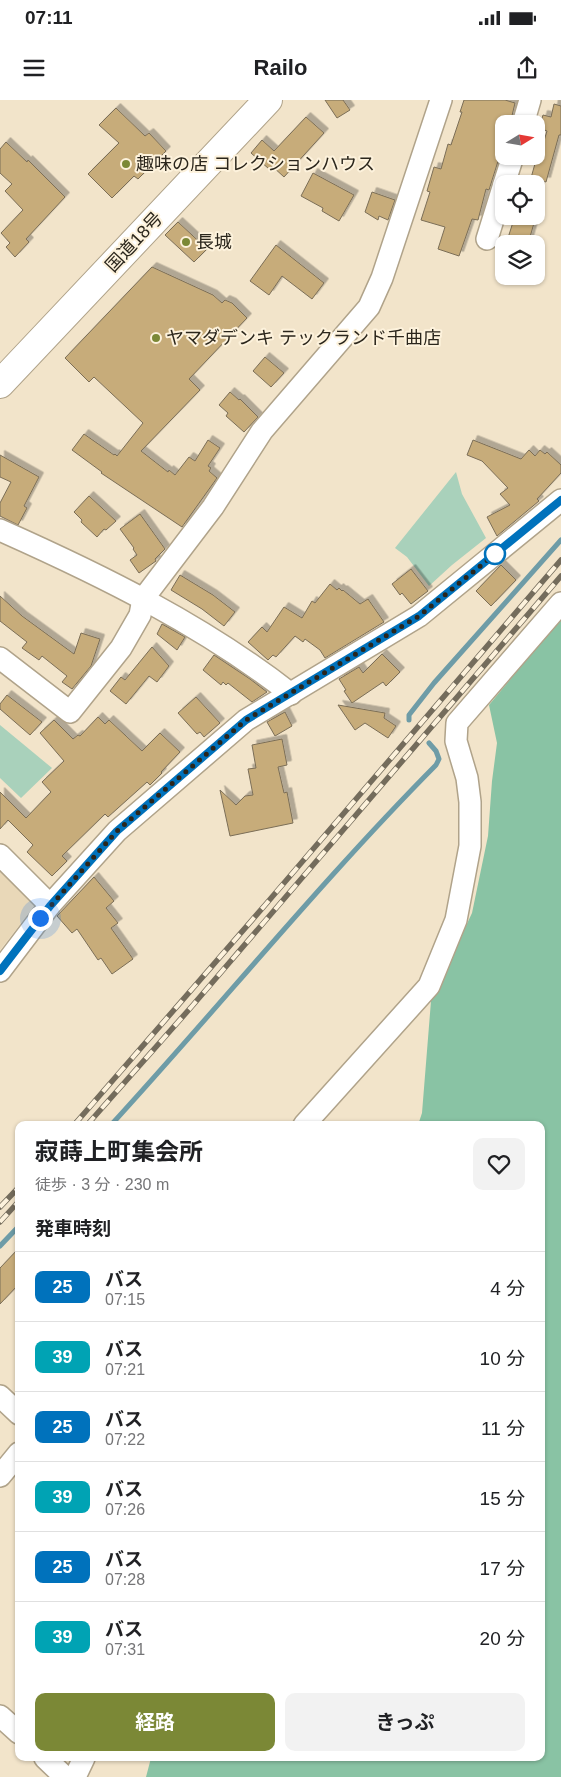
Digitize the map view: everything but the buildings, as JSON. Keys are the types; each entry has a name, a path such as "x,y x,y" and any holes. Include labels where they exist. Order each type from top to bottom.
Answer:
{"highway":[{"name":"国道18号","path":"0,384 268,100"}],"street":[{"path":"0,658 70,712 121,648 140,615 143,599 213,507 262,431 369,307 382,278 441,100"},
{"path":"526,115 530,100"},
{"path":"486,239 495,212"},
{"path":"0,971 50,906 117,831 246,720 419,616 561,500"},
{"path":"0,530 143,599 259,668 291,694"},
{"path":"308,1121 429,986 456,920 470,846 470,802 467,778 456,741 457,723 561,603"},
{"path":"0,855 50,906"},
{"path":"0,1396 15,1410"},
{"path":"0,1476 15,1458"},
{"path":"0,1716 15,1729"},
{"path":"48,1761 65,1777"},
{"path":"75,1777 83,1761"}],"shaded area":[{"path":"0,862 38,901 0,950"}],"green space":[{"path":"456,472 462,494 486,538 429,586 407,557 395,548"},
{"path":"561,618 561,1777 146,1777 150,1761 545,1761 545,1121 419,1121 422,1113 431,1001 472,913 488,836 497,743 489,705"},
{"path":"0,725 52,768 21,798 0,778"}],"waterway":[{"path":"409,720 409,715 434,683 561,540"},
{"path":"115,1121 352,853 436,765 439,759 436,751 429,743"},
{"path":"0,1246 15,1230"}],"railway":[{"path":"77,1121 561,560"},
{"path":"91,1121 193,1005 561,576"},
{"path":"0,1207 15,1191"},
{"path":"0,1222 15,1205"}],"bus line":[{"name":"25","path":"0,971 50,906 117,831 246,720 419,616 561,500"}],"place":[{"name":"趣味の店 コレクションハウス","path":"126,164"},
{"name":"長城","path":"186,242"},
{"name":"ヤマダデンキ テックランド千曲店","path":"156,338"}],"route":[{"path":"40,918 117,831 246,720 419,616 500,550 495,554"}]}
